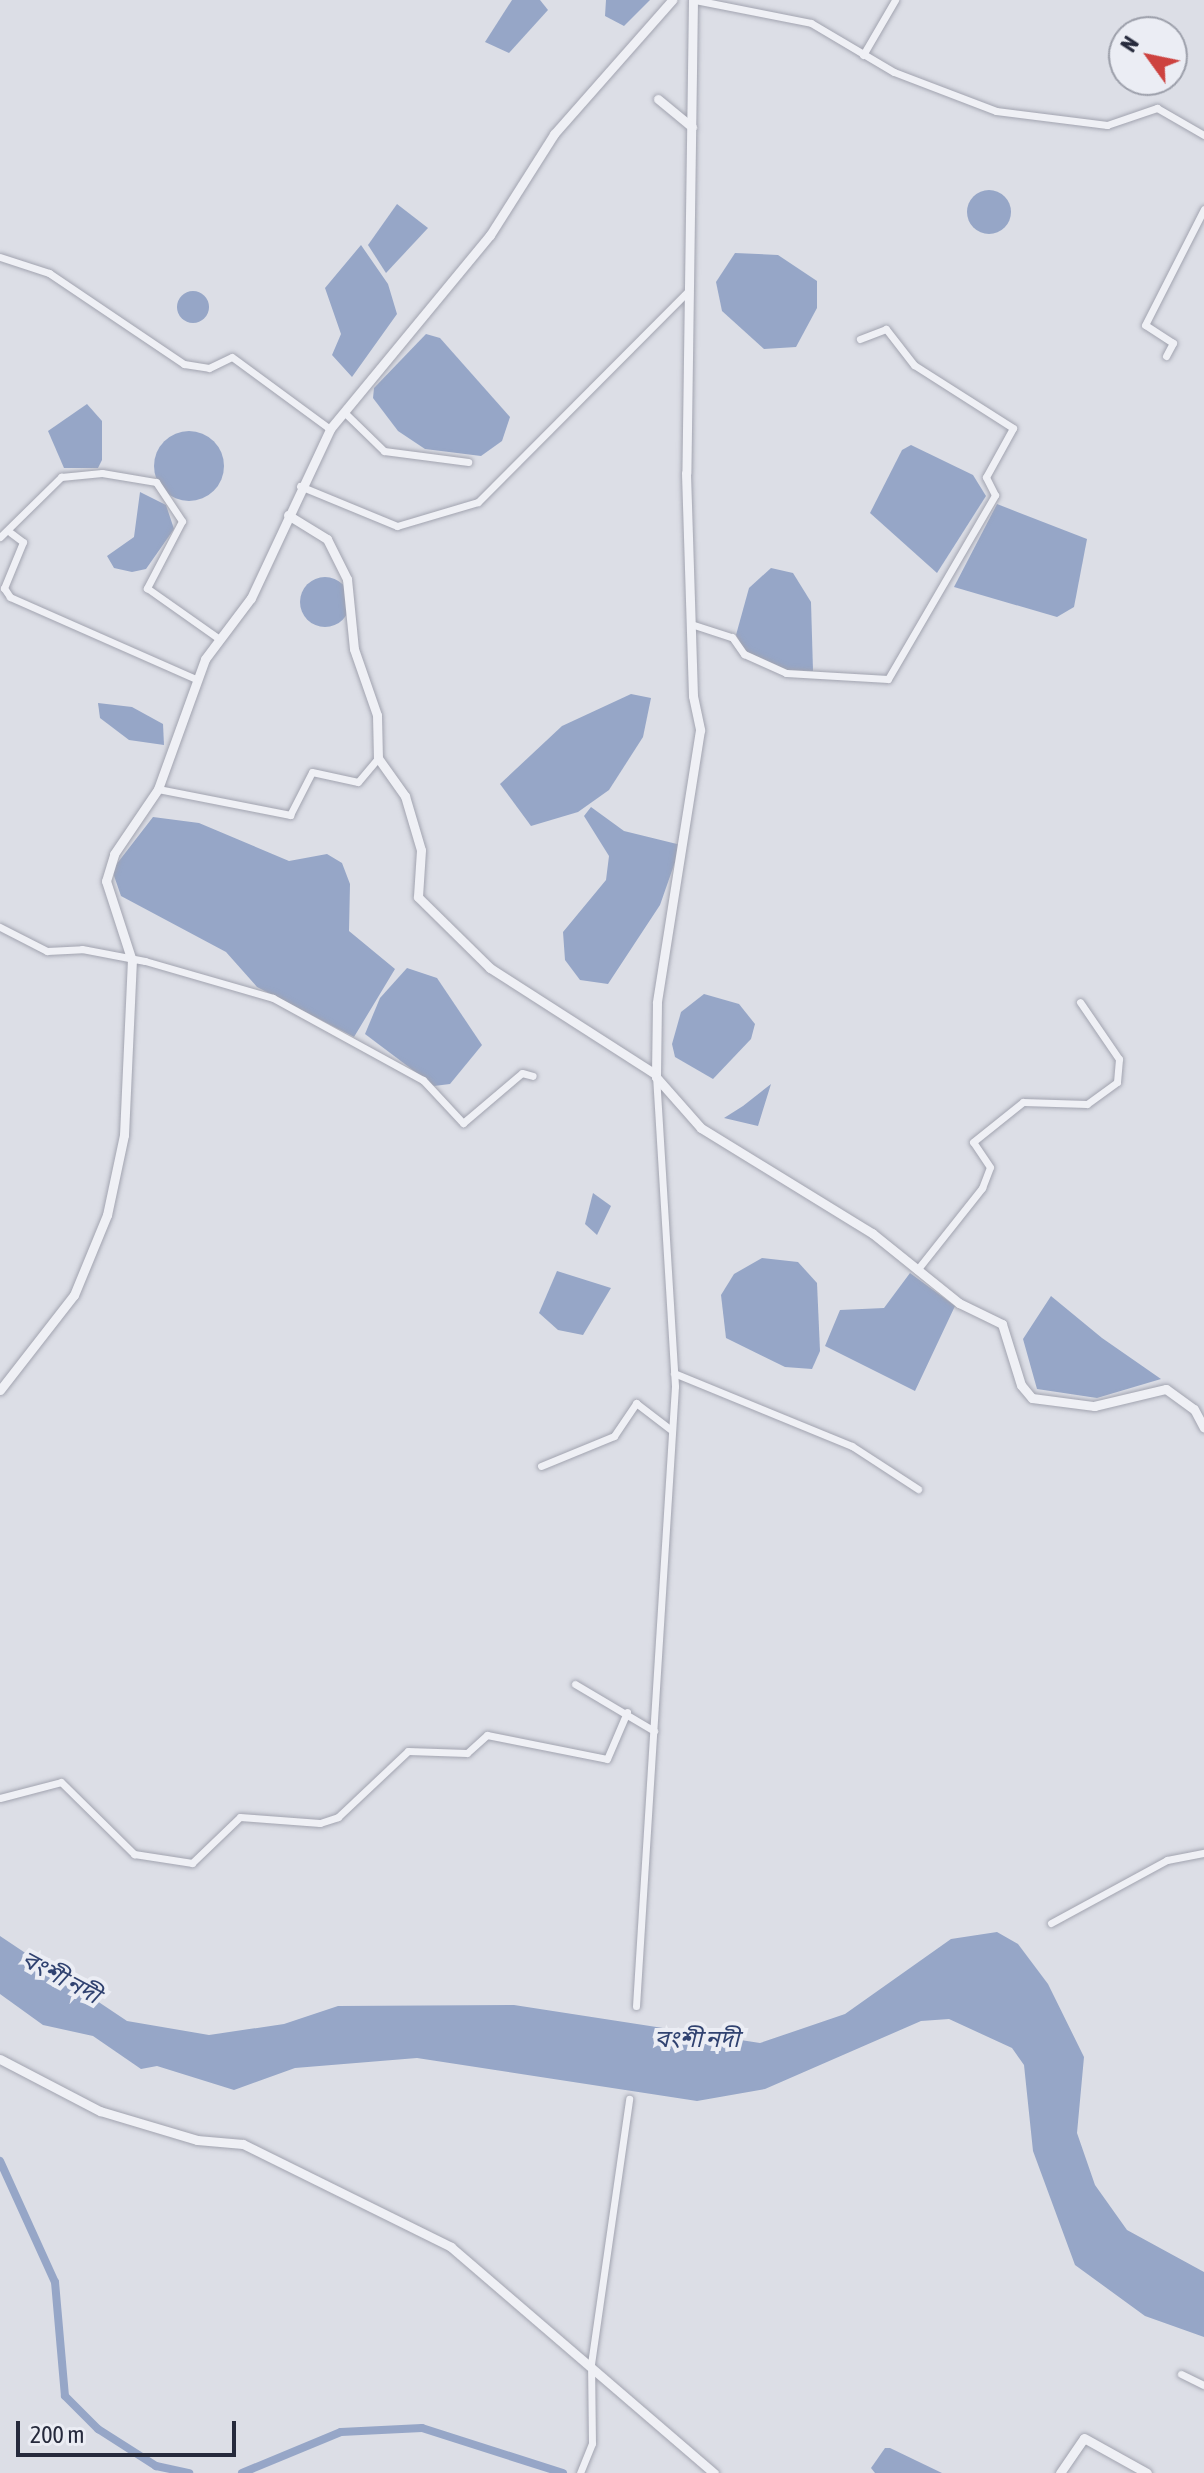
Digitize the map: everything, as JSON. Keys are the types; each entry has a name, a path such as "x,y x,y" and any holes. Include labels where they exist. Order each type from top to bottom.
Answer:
{"street":[{"path":"0,1390 74,1295 107,1215 124,1135 132,961 106,881 114,854 158,789 205,659 251,598 300,486 330,429 490,235 554,134 672,0"},
{"path":"636,2006 674,1373 656,1075 665,946 698,759 686,293 694,0 811,23 863,55 996,111 1107,125 1157,108 1204,135"},
{"path":"863,55 895,0"},
{"path":"658,99 692,127"},
{"path":"1166,356 1173,343 1145,325 1204,209"},
{"path":"0,257 49,273 184,364 209,368 232,357 330,429"},
{"path":"300,486 397,526 478,502 686,293"},
{"path":"694,625 732,637 744,654 786,673 888,679 995,495 986,477 1013,428 914,365 886,329 860,339"},
{"path":"344,412 384,451 468,462"},
{"path":"0,537 11,533 61,477 102,473 156,482 182,521 147,588 218,638"},
{"path":"288,515 327,539 347,579 354,649 377,715 378,758 410,808 421,850 414,889 425,906 490,968 656,1075 701,1128 872,1233 917,1270 1002,1324 1032,1398 1094,1406 1166,1389 1194,1409 1204,1428"},
{"path":"11,533 23,542 4,588 10,597 196,679"},
{"path":"158,789 290,815 312,772 358,782 378,758"},
{"path":"0,927 47,951 82,949 273,998 423,1080 463,1123 522,1073 533,1076"},
{"path":"917,1270 982,1188 990,1167 973,1142 1023,1102 1087,1104 1117,1082 1119,1059 1080,1002"},
{"path":"674,1373 852,1446 918,1489"},
{"path":"541,1466 614,1436 636,1403 671,1430"},
{"path":"575,1684 627,1712 654,1731"},
{"path":"0,1798 61,1782 134,1854 192,1863 240,1817 320,1823 338,1817 408,1751 467,1753 487,1735 607,1759 627,1712"},
{"path":"1051,1923 1167,1860 1204,1853"},
{"path":"0,2059 100,2111 197,2140 243,2144 432,2236 591,2364 714,2473"},
{"path":"580,2473 592,2443 591,2364 629,2099"},
{"path":"1181,2374 1204,2385"},
{"path":"1060,2473 1084,2438 1147,2473"}],"water":[{"path":"512,0 540,0 548,10 509,53 485,42"},
{"path":"606,0 650,0 624,26 605,16"},
{"path":"989,190 1004,197 1011,212 1004,227 989,234 974,227 967,212 974,197"},
{"path":"397,204 428,228 386,273 368,245"},
{"path":"361,245 388,284 397,314 352,377 332,355 341,334 325,288"},
{"path":"735,253 778,255 817,281 817,308 796,347 764,349 722,311 716,282"},
{"path":"193,291 204,296 209,307 204,318 193,323 182,318 177,307 182,296"},
{"path":"426,334 440,338 510,417 502,441 481,456 425,449 398,431 373,398 374,388"},
{"path":"87,404 102,421 102,460 98,468 64,468 48,431"},
{"path":"196,431 218,446 224,466 222,480 214,491 203,499 182,501 164,491 156,480 154,459 164,441 175,433"},
{"path":"911,445 973,475 986,496 937,573 870,513 902,450"},
{"path":"140,492 166,505 174,529 146,569 132,572 114,568 107,556 134,537"},
{"path":"997,504 1087,539 1074,607 1057,617 954,587"},
{"path":"771,568 793,573 811,602 813,671 784,670 745,651 736,635 749,588"},
{"path":"325,577 343,584 350,602 343,620 325,627 307,620 300,602 307,584"},
{"path":"631,694 651,698 643,737 609,790 578,812 531,826 500,784 562,726"},
{"path":"98,703 132,707 163,724 164,745 129,740 100,718"},
{"path":"591,807 624,831 681,845 660,905 608,984 580,980 565,960 563,932 606,880 609,856 584,816"},
{"path":"153,817 199,823 289,861 327,854 342,863 350,884 349,931 395,969 354,1037 257,987 226,952 121,896 112,870"},
{"path":"407,968 437,978 482,1045 450,1084 434,1086 365,1034 380,998"},
{"path":"704,994 739,1004 755,1024 751,1039 713,1079 675,1057 672,1044 681,1012"},
{"path":"771,1084 758,1126 724,1118 743,1106"},
{"path":"593,1193 611,1206 597,1235 585,1224"},
{"path":"762,1258 798,1262 817,1283 820,1351 812,1369 785,1367 726,1338 721,1295 734,1274"},
{"path":"557,1271 611,1288 583,1335 558,1330 539,1313"},
{"path":"910,1273 955,1306 915,1391 825,1346 840,1310 884,1308"},
{"path":"1051,1296 1102,1338 1161,1379 1097,1398 1037,1389 1023,1339"},
{"name":"বংশী নদী","path":"997,1932 1018,1944 1048,1984 1084,2057 1077,2133 1095,2185 1127,2230 1204,2272 1204,2337 1145,2316 1075,2265 1033,2151 1024,2065 1012,2048 949,2019 921,2021 765,2089 697,2101 417,2058 295,2068 234,2090 157,2066 141,2069 93,2036 43,2025 0,1994 0,1936 127,2021 209,2035 284,2024 338,2006 514,2005 760,2043 845,2014 951,1939"},
{"path":"885,2448 942,2473 875,2473 871,2468"}],"waterway":[{"path":"0,2161 55,2282 65,2396 98,2429 156,2466 189,2473"},
{"path":"242,2473 341,2432 422,2428 563,2473"}]}
